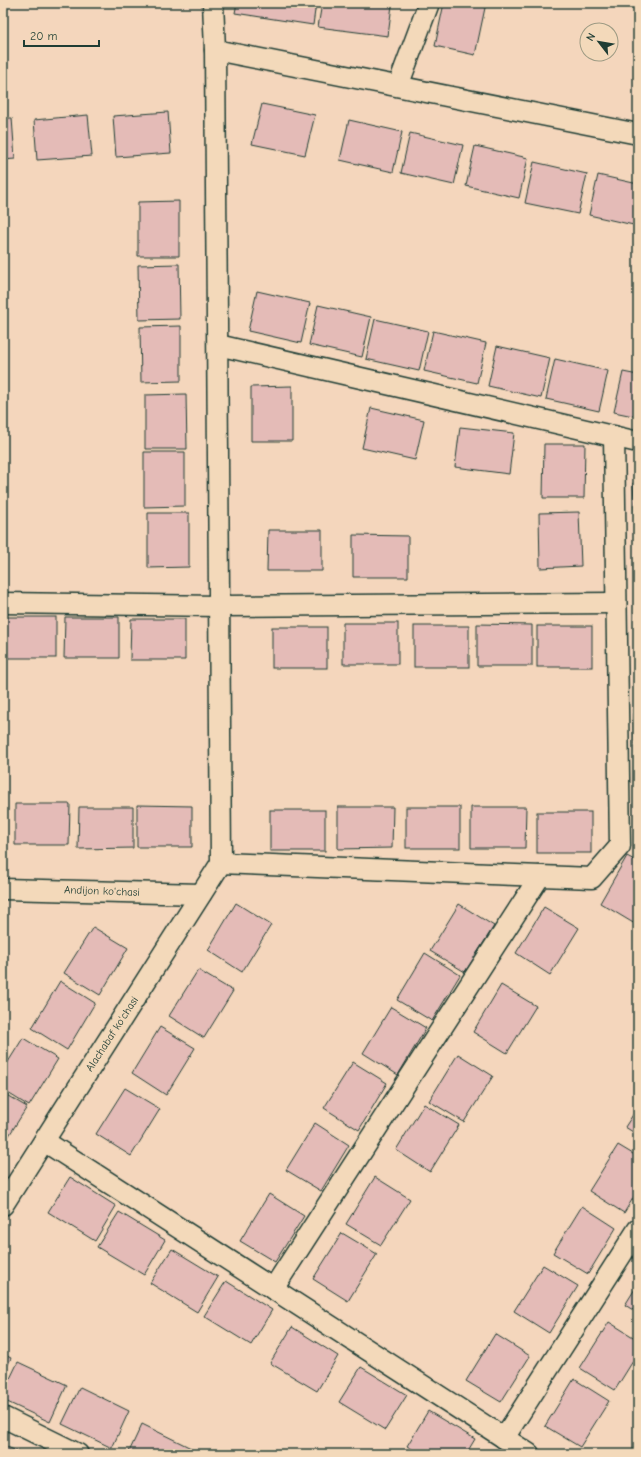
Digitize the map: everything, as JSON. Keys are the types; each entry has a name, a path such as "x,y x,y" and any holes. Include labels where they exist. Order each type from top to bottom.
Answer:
{"street":[{"path":"213,3 215,50 218,345 221,863 592,878 620,846 614,436"},
{"path":"398,86 429,3"},
{"path":"215,50 638,134"},
{"path":"218,345 638,442"},
{"path":"3,603 219,606 616,603"},
{"name":"Alachabaf ko'chasi","path":"3,1205 221,863"},
{"path":"274,1289 540,876"},
{"name":"Andijon ko'chasi","path":"3,889 201,894"},
{"path":"44,1141 529,1454"},
{"path":"504,1438 638,1229"},
{"path":"3,1416 78,1454"}],"building":[{"path":"237,3 316,3 313,25 235,13"},
{"path":"322,3 372,3 392,5 388,36 318,27"},
{"path":"444,3 486,3 475,55 435,46"},
{"path":"262,104 315,115 305,155 252,144"},
{"path":"168,112 171,153 116,157 113,116"},
{"path":"88,115 92,156 37,160 34,120"},
{"path":"3,118 12,118 15,159 3,160"},
{"path":"349,120 402,132 393,172 340,160"},
{"path":"410,133 463,145 454,185 401,173"},
{"path":"475,146 528,158 519,198 466,186"},
{"path":"534,162 587,174 578,214 525,203"},
{"path":"598,175 638,184 638,226 589,215"},
{"path":"179,201 179,256 138,256 138,202"},
{"path":"179,264 180,319 139,320 138,265"},
{"path":"257,291 310,303 301,343 248,331"},
{"path":"318,305 371,317 362,357 309,345"},
{"path":"375,319 428,331 419,371 366,359"},
{"path":"181,326 181,381 141,382 140,327"},
{"path":"433,331 486,343 477,383 424,371"},
{"path":"497,346 550,358 541,398 488,386"},
{"path":"555,359 608,371 599,411 546,399"},
{"path":"623,372 638,375 638,417 614,412"},
{"path":"292,386 292,441 251,441 251,387"},
{"path":"186,394 187,449 145,449 145,395"},
{"path":"371,408 424,420 415,460 362,448"},
{"path":"460,427 514,433 509,474 455,467"},
{"path":"544,444 585,444 584,498 543,498"},
{"path":"144,452 185,452 185,506 144,507"},
{"path":"633,483 638,483 638,537 636,537"},
{"path":"579,512 581,566 540,568 539,513"},
{"path":"148,513 189,513 189,567 148,568"},
{"path":"268,530 322,530 322,571 267,571"},
{"path":"353,535 408,536 408,577 353,577"},
{"path":"634,566 638,566 638,621 636,621"},
{"path":"3,617 56,617 56,658 3,658"},
{"path":"65,617 119,617 119,658 64,658"},
{"path":"131,619 185,619 185,660 130,660"},
{"path":"343,623 398,623 398,664 343,664"},
{"path":"477,624 532,625 532,666 477,666"},
{"path":"414,626 469,626 469,667 414,667"},
{"path":"537,626 592,626 592,667 537,667"},
{"path":"272,627 327,627 327,668 272,668"},
{"path":"638,633 638,688 637,688 635,634"},
{"path":"638,709 638,764 636,764 633,710"},
{"path":"636,784 638,784 638,839"},
{"path":"15,804 70,804 69,845 15,845"},
{"path":"137,805 192,806 192,847 137,847"},
{"path":"79,807 133,807 133,848 78,849"},
{"path":"338,807 393,807 392,848 338,849"},
{"path":"406,807 460,807 460,848 406,848"},
{"path":"471,807 526,807 525,848 471,848"},
{"path":"270,810 325,810 325,851 270,851"},
{"path":"537,812 591,812 591,853 537,853"},
{"path":"627,856 638,862 638,918 635,924 600,903"},
{"path":"236,903 271,925 242,972 208,950"},
{"path":"459,904 494,926 465,972 430,951"},
{"path":"544,907 579,928 550,975 516,953"},
{"path":"93,927 128,948 100,995 64,973"},
{"path":"425,953 460,975 432,1021 397,1000"},
{"path":"198,970 233,991 204,1038 169,1016"},
{"path":"60,981 95,1003 67,1050 32,1028"},
{"path":"501,985 536,1006 507,1053 473,1032"},
{"path":"391,1007 426,1028 398,1075 363,1053"},
{"path":"160,1027 195,1048 166,1095 132,1073"},
{"path":"23,1038 58,1059 29,1106 3,1090 3,1070"},
{"path":"458,1054 493,1076 464,1122 429,1101"},
{"path":"353,1062 387,1083 359,1130 324,1108"},
{"path":"125,1088 160,1109 131,1156 96,1134"},
{"path":"3,1093 27,1107 3,1145"},
{"path":"424,1104 459,1125 430,1172 396,1150"},
{"path":"638,1107 638,1135 625,1127"},
{"path":"315,1123 349,1145 321,1191 286,1170"},
{"path":"618,1145 638,1157 638,1190 624,1213 589,1191"},
{"path":"70,1177 116,1206 95,1241 48,1212"},
{"path":"375,1177 410,1199 381,1245 346,1224"},
{"path":"269,1194 304,1216 275,1262 240,1241"},
{"path":"582,1206 616,1228 588,1274 553,1253"},
{"path":"119,1212 165,1240 144,1275 97,1247"},
{"path":"342,1233 377,1254 348,1301 313,1279"},
{"path":"172,1249 218,1277 197,1312 150,1283"},
{"path":"543,1265 578,1286 549,1333 514,1311"},
{"path":"226,1281 272,1310 251,1345 204,1316"},
{"path":"638,1284 638,1313 625,1305"},
{"path":"609,1322 638,1340 638,1353 615,1390 580,1368"},
{"path":"292,1327 338,1356 317,1391 270,1363"},
{"path":"495,1334 530,1356 501,1402 466,1381"},
{"path":"3,1354 11,1358 3,1375"},
{"path":"18,1362 67,1385 50,1422 3,1400 3,1393"},
{"path":"361,1367 407,1395 385,1430 339,1402"},
{"path":"574,1379 609,1401 580,1447 545,1426"},
{"path":"80,1387 129,1411 112,1448 62,1424"},
{"path":"428,1411 475,1439 466,1454 420,1454 407,1446"},
{"path":"142,1424 191,1448 188,1454 128,1454"},
{"path":"3,1445 23,1454 3,1454"}]}
